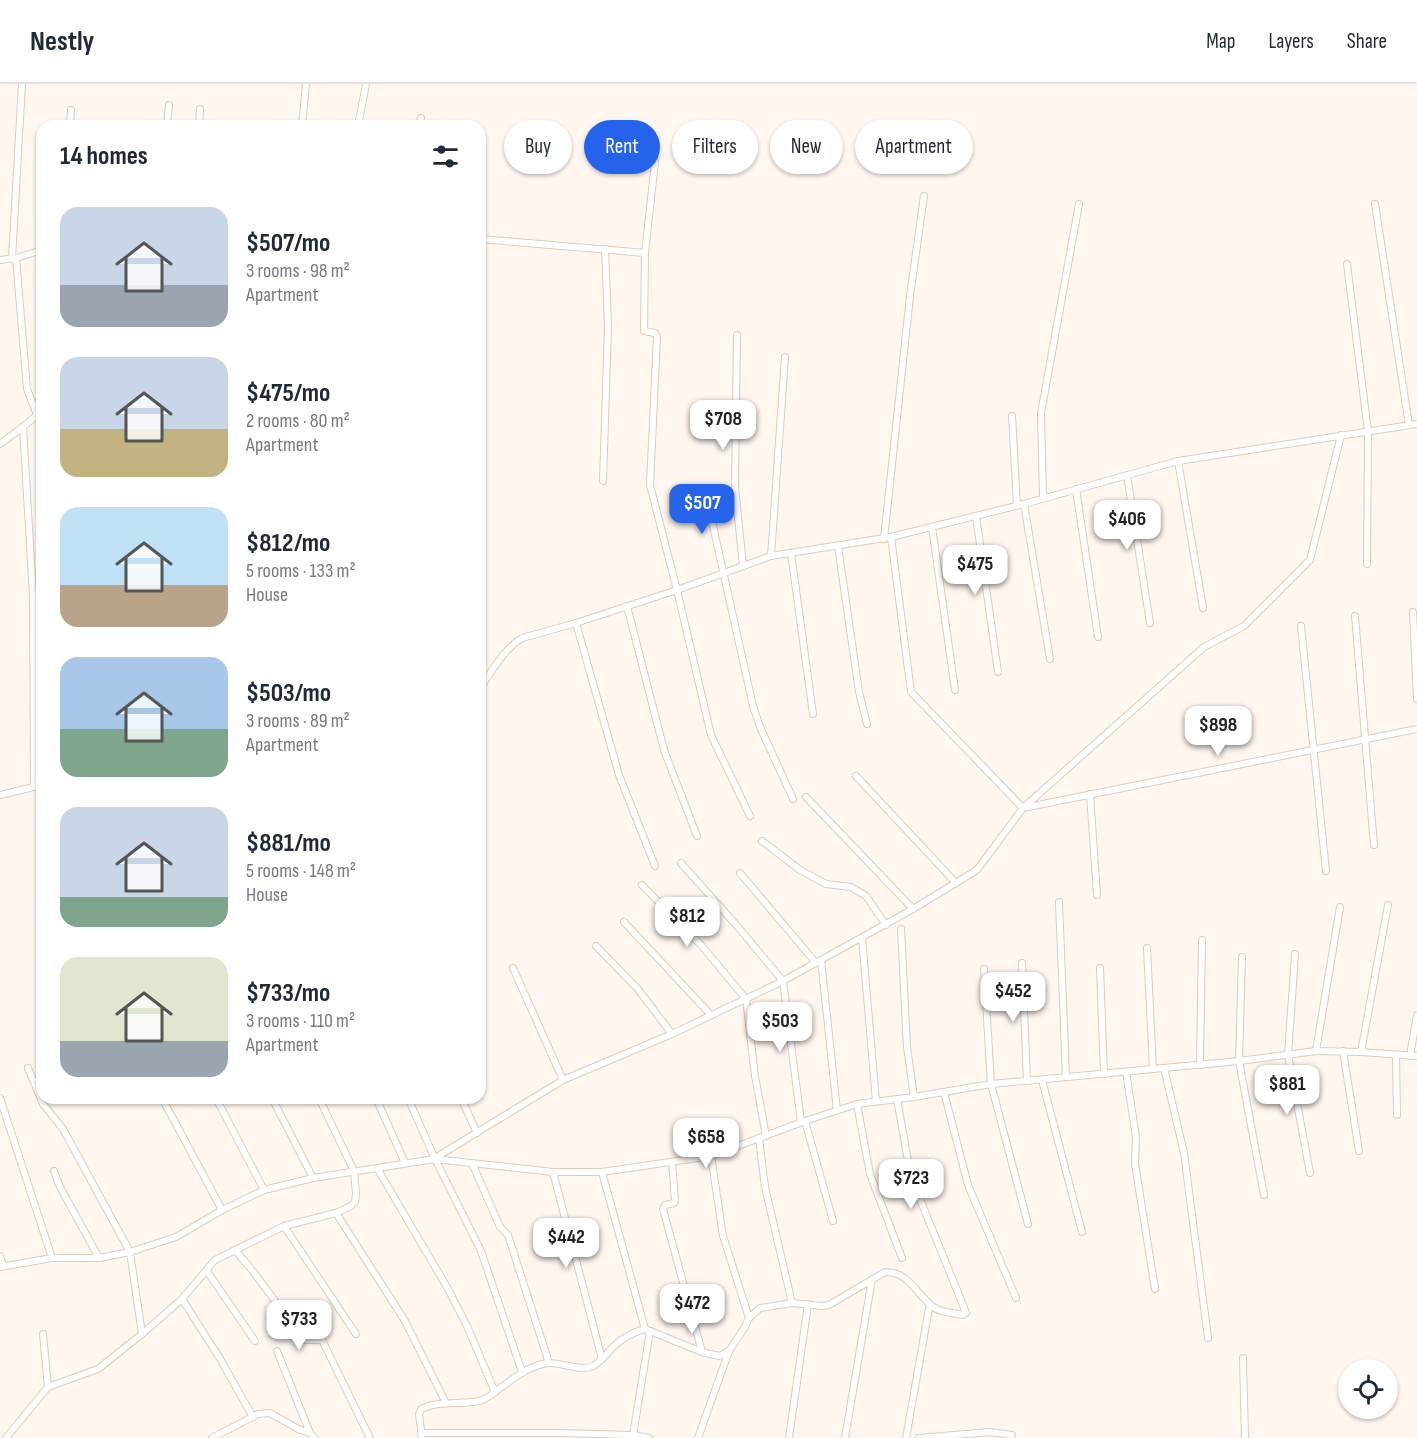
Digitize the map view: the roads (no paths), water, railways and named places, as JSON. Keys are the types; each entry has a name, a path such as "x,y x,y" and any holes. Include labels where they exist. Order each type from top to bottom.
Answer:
{"street":[{"path":"22,84 14,258 27,389 36,406"},
{"path":"303,120 306,84"},
{"path":"359,120 366,84"},
{"path":"168,120 169,105"},
{"path":"200,109 200,120"},
{"path":"70,120 71,110"},
{"path":"654,174 645,253 644,331 655,333 657,336 650,485 711,735 750,816"},
{"path":"924,196 910,296 888,538 911,692 1023,808"},
{"path":"1043,498 1041,413 1079,204"},
{"path":"1375,204 1409,425"},
{"path":"486,239 645,253"},
{"path":"603,482 608,326 605,249"},
{"path":"0,260 36,252"},
{"path":"1347,264 1368,431 1367,564"},
{"path":"737,335 735,487 743,566"},
{"path":"771,556 785,357"},
{"path":"1012,416 1017,506"},
{"path":"0,444 36,417"},
{"path":"486,680 515,642 522,638 677,590 771,556 888,538 1017,506 1178,461 1417,424"},
{"path":"0,795 34,786 33,596 23,428"},
{"path":"435,1159 563,1080 672,1034 783,981 913,909 977,870 1023,808 1204,647 1244,626 1310,560 1341,435"},
{"path":"1178,461 1203,608"},
{"path":"1127,475 1150,623"},
{"path":"1076,489 1098,637"},
{"path":"705,490 753,706 760,727 793,799"},
{"path":"1024,504 1050,659"},
{"path":"976,516 998,672"},
{"path":"932,527 955,690"},
{"path":"838,546 859,692 867,724"},
{"path":"791,553 813,714"},
{"path":"627,606 664,750 697,836"},
{"path":"1413,612 1417,699"},
{"path":"1355,616 1374,845"},
{"path":"576,623 619,775 654,866"},
{"path":"1301,626 1326,871"},
{"path":"1023,808 1417,729"},
{"path":"856,776 956,883"},
{"path":"1090,794 1097,895"},
{"path":"806,797 913,909"},
{"path":"762,841 800,870 826,884 851,887 866,896 885,925"},
{"path":"681,863 783,981 803,1121 833,1221"},
{"path":"740,873 819,962 837,1110"},
{"path":"642,885 701,945 746,999 762,1137 765,1187 792,1303"},
{"path":"1059,902 1066,1077"},
{"path":"1361,1052 1388,905"},
{"path":"1316,1051 1340,907"},
{"path":"624,922 711,1015"},
{"path":"901,929 907,1047 914,1097"},
{"path":"862,938 876,1101"},
{"path":"1200,1065 1202,940"},
{"path":"596,946 637,988 672,1034"},
{"path":"1147,948 1153,1069"},
{"path":"1295,954 1288,1055 1310,1173"},
{"path":"1242,957 1239,1061 1264,1195"},
{"path":"1022,963 1028,1081"},
{"path":"513,968 563,1080"},
{"path":"1100,968 1104,1074"},
{"path":"984,969 991,1084 1028,1224"},
{"path":"0,1256 2,1267 52,1258 99,1258 130,1252 176,1237 222,1210 264,1190 313,1178 405,1163 435,1159 553,1172 602,1172 711,1156 803,1121 857,1104 991,1084 1200,1065 1316,1051 1413,1056 1417,1015"},
{"path":"1343,1052 1359,1151"},
{"path":"1396,1055 1397,1115"},
{"path":"28,1068 36,1087"},
{"path":"1164,1068 1184,1153 1208,1338"},
{"path":"1126,1072 1136,1137 1136,1164 1155,1289"},
{"path":"1042,1080 1082,1232"},
{"path":"944,1092 968,1185 1016,1298"},
{"path":"0,1098 52,1258"},
{"path":"698,1438 729,1351 749,1318 760,1308 792,1303 829,1305 885,1272 894,1272 904,1277 937,1310 963,1315 965,1312 911,1177 897,1099"},
{"path":"43,1104 63,1129 130,1252 142,1334"},
{"path":"165,1104 222,1210"},
{"path":"219,1104 264,1190"},
{"path":"275,1104 313,1178"},
{"path":"6,1438 48,1387 98,1369 182,1299 215,1260 284,1226 336,1213 355,1202 354,1171 322,1104"},
{"path":"379,1104 405,1163"},
{"path":"411,1104 481,1251 522,1372"},
{"path":"464,1104 477,1133"},
{"path":"857,1104 870,1174 902,1258"},
{"path":"711,1156 723,1236 749,1318"},
{"path":"672,1162 675,1201 665,1205 663,1209 702,1352"},
{"path":"472,1163 500,1227 508,1235 549,1363"},
{"path":"377,1168 468,1326 495,1392"},
{"path":"54,1171 60,1187 99,1258"},
{"path":"553,1172 602,1359"},
{"path":"602,1172 647,1330 633,1435"},
{"path":"336,1213 405,1321 446,1403"},
{"path":"284,1226 356,1334"},
{"path":"235,1250 304,1340 322,1340 370,1438"},
{"path":"207,1271 255,1341"},
{"path":"845,1438 872,1280"},
{"path":"182,1299 219,1357 253,1417"},
{"path":"789,1438 808,1304"},
{"path":"906,1438 929,1308"},
{"path":"649,1438 633,1435 559,1433 422,1436 419,1414 421,1409 429,1405 479,1401 490,1396 522,1372 549,1363 587,1368 593,1366 620,1341 640,1330 647,1330 702,1352 719,1356 729,1351"},
{"path":"43,1334 48,1387"},
{"path":"277,1351 313,1436"},
{"path":"1244,1358 1245,1438"},
{"path":"212,1438 258,1414 270,1413 313,1436"},
{"path":"300,1430 301,1438"},
{"path":"919,1438 990,1432 1012,1435"}]}
